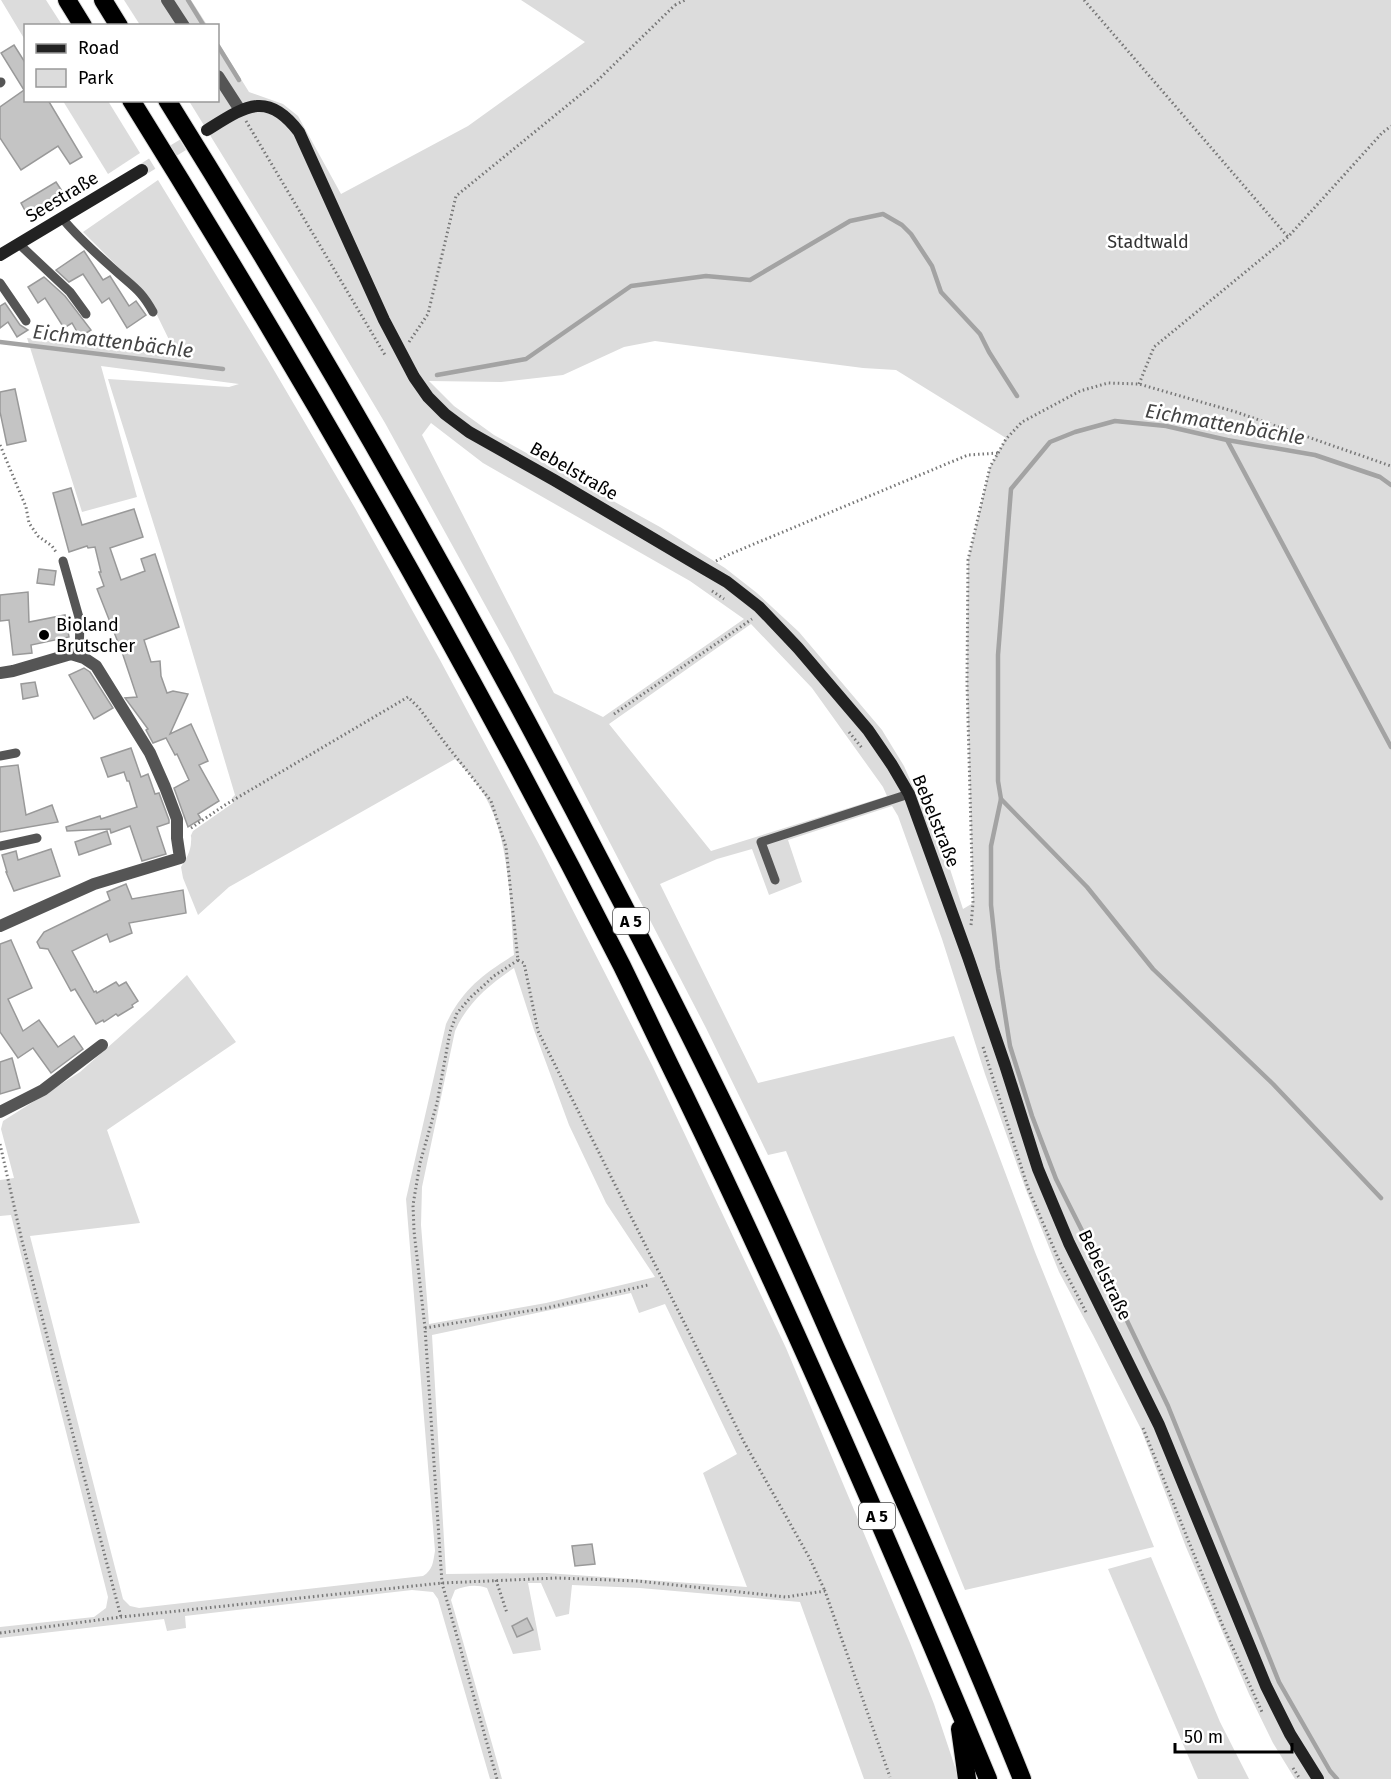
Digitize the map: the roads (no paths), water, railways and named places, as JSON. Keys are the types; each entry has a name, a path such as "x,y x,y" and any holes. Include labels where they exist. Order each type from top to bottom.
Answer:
{"highway":[{"path":"67,0 82,24"},
{"path":"103,0 118,24"},
{"name":"A 5","path":"132,102 254,301 452,646 531,791 622,968 741,1212 796,1333 860,1476 988,1779"},
{"name":"A 5","path":"168,102 333,374 455,587 557,777 649,956 777,1217 969,1648 1022,1779"},
{"path":"956,1701 968,1779"}],"street":[{"path":"167,0 183,24"},
{"path":"207,130 240,110 219,78"},
{"name":"Bebelstraße","path":"240,110 255,106 273,108 288,118 299,132 384,320 414,377 428,397 445,414 469,432 727,582 762,610 833,687 868,730 892,765 909,794 968,957 1038,1168 1069,1243 1159,1425 1266,1686 1290,1734 1318,1779"},
{"name":"Seestraße","path":"0,255 142,170"},
{"path":"0,673 71,654 96,666 150,753 177,819 180,858 94,884 0,926"},
{"path":"0,1112 43,1090 102,1045"}],"lane":[{"path":"62,218 73,231 134,285 153,312"},
{"path":"19,244 70,292 86,314"},
{"path":"0,283 26,321"},
{"path":"63,561 80,621 79,656"},
{"path":"0,756 16,753"},
{"path":"774,880 761,842 909,794"},
{"path":"0,846 37,838"}],"waterway":[{"path":"188,0 203,24"},
{"path":"219,48 239,80"},
{"name":"Eichmattenbächle","path":"437,375 526,359 631,286 706,276 750,280 850,221 883,214 902,225 911,234 932,266 941,292 980,334 1017,396"},
{"name":"Eichmattenbächle","path":"0,342 223,369"},
{"path":"1381,1198 1273,1084 1153,969 1087,887 1001,799 998,781 998,655 1011,489 1050,442 1075,432 1115,421 1166,426 1227,440 1315,455 1380,477 1391,485"},
{"path":"1227,440 1391,747"},
{"path":"1001,799 991,846 991,905 1010,1046 1032,1116 1056,1179 1168,1406 1279,1682 1330,1771 1337,1779"}],"tunnel":[{"path":"142,170 207,130"}],"place":[{"name":"Bioland Brutscher","path":"44,635"}],"park label":[{"name":"Stadtwald","path":"1148,242"}]}
